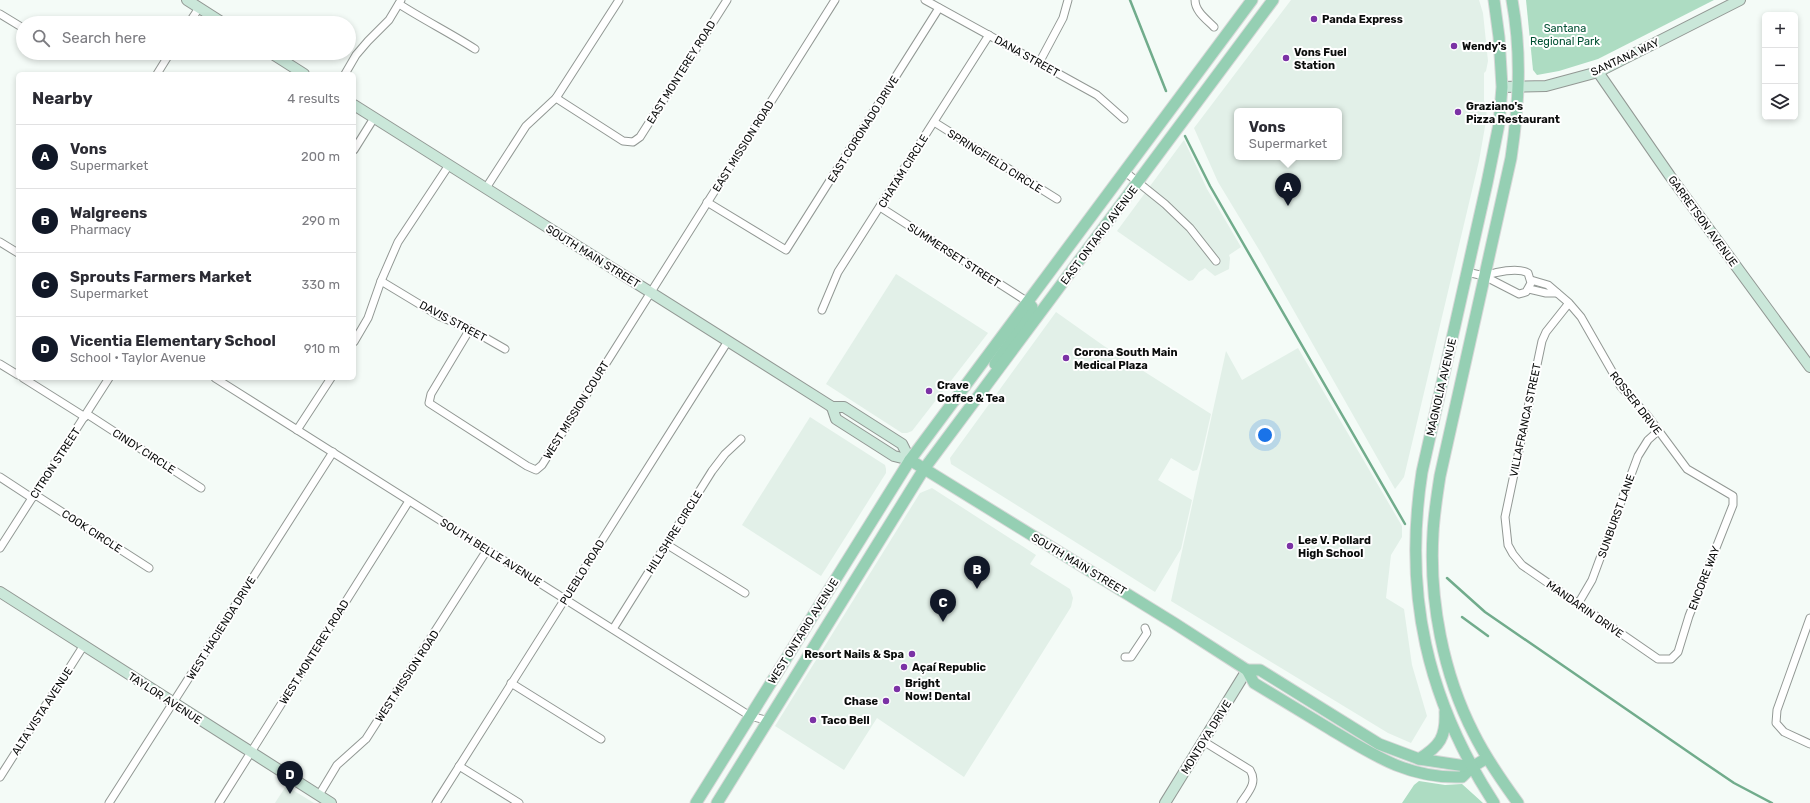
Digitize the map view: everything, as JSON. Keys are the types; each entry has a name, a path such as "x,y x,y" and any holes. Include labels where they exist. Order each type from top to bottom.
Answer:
{"main road":[{"name":"EAST ONTARIO AVENUE","path":"910,460 1252,0"},
{"name":"EAST ONTARIO AVENUE","path":"924,469 1273,0"},
{"name":"MAGNOLIA AVENUE","path":"1472,767 1457,738 1434,680 1422,632 1415,564 1415,534 1422,472 1499,124 1502,87 1499,37 1494,0"},
{"name":"MAGNOLIA AVENUE","path":"1487,758 1473,733 1456,693 1445,652 1436,607 1433,550 1435,511 1440,476 1511,158 1518,107 1518,49 1512,0"},
{"path":"984,388 997,360 1030,314 1032,307 1028,302"},
{"name":"SOUTH MAIN STREET","path":"910,460 1162,615 1247,670 1254,683 1373,756 1417,773 1441,777 1462,777 1472,767 1487,758"},
{"name":"WEST ONTARIO AVENUE","path":"696,803 910,460"},
{"name":"WEST ONTARIO AVENUE","path":"717,803 924,469"},
{"name":"SOUTH MAIN STREET","path":"1247,670 1260,670 1379,744 1419,759 1472,767"},
{"path":"1419,759 1432,752 1440,742 1444,734 1445,708"},
{"path":"1487,758 1518,803"},
{"path":"1472,767 1494,803"}],"street":[{"path":"187,0 212,16"},
{"path":"486,188 526,126 556,98 619,0"},
{"name":"EAST MONTEREY ROAD","path":"556,98 623,141 633,142 640,137 727,0"},
{"name":"EAST MISSION ROAD","path":"650,292 835,0"},
{"name":"DANA STREET","path":"925,0 1097,95 1124,119"},
{"path":"1039,63 1064,18 1068,0"},
{"path":"1194,0 1201,14 1214,27"},
{"name":"SANTANA WAY","path":"1502,87 1546,86 1598,72 1740,0"},
{"path":"356,55 389,20 400,2 432,26 454,36 475,49"},
{"path":"194,16 199,8"},
{"name":"EAST CORONADO DRIVE","path":"707,202 786,250 940,8"},
{"path":"0,14 16,24"},
{"name":"CHATAM CIRCLE","path":"822,310 838,272 989,35"},
{"path":"158,72 166,60"},
{"path":"281,60 299,72"},
{"path":"346,72 353,60"},
{"name":"GARRETSON AVENUE","path":"1598,72 1670,176 1810,367"},
{"name":"SOUTH MAIN STREET","path":"356,107 832,407 836,419 894,456 910,460"},
{"path":"356,147 374,118"},
{"name":"SPRINGFIELD CIRCLE","path":"934,122 1057,199"},
{"path":"356,339 368,318 381,281 398,242 449,165"},
{"path":"1124,171 1165,204 1190,228 1216,261"},
{"name":"SUMMERSET STREET","path":"880,207 1028,302"},
{"path":"0,242 16,252"},
{"name":"ROSSER DRIVE","path":"1484,276 1499,270 1521,270 1528,273 1531,280 1545,282 1569,303 1581,317 1621,387 1648,416 1687,469 1733,496"},
{"path":"1467,272 1484,276 1510,288 1515,293 1523,293 1529,289 1531,280"},
{"name":"DAVIS STREET","path":"381,281 439,316 470,329 505,349"},
{"path":"1529,289 1546,293 1557,293"},
{"name":"WEST MISSION COURT","path":"470,329 431,394 429,402 527,466 536,470 542,465 650,292"},
{"name":"VILLAFRANCA STREET","path":"1508,545 1505,517 1542,341 1546,332 1569,303"},
{"name":"PUEBLO ROAD","path":"436,803 728,341"},
{"path":"0,364 16,374"},
{"name":"CINDY CIRCLE","path":"26,380 201,488"},
{"name":"CITRON STREET","path":"0,548 108,380"},
{"name":"SOUTH BELLE AVENUE","path":"220,380 750,716 769,721"},
{"path":"297,430 330,380"},
{"name":"SUNBURST LANE","path":"1578,604 1592,580 1638,456 1648,440 1658,431"},
{"name":"HILLSHIRE CIRCLE","path":"613,629 712,471 725,454 741,440"},
{"name":"WEST HACIENDA DRIVE","path":"109,803 333,452"},
{"name":"COOK CIRCLE","path":"0,478 33,496 149,568"},
{"name":"ENCORE WAY","path":"1671,659 1678,652 1692,609 1733,505 1733,496"},
{"name":"WEST MONTEREY ROAD","path":"219,803 410,501"},
{"path":"666,544 745,593"},
{"name":"MANDARIN DRIVE","path":"1508,545 1522,565 1658,659 1671,659"},
{"name":"WEST MISSION ROAD","path":"319,795 337,765 366,740 487,550"},
{"name":"TAYLOR AVENUE","path":"0,592 332,803"},
{"path":"1810,618 1777,710 1776,723 1784,732 1810,744"},
{"path":"1125,658 1131,657 1147,633 1145,628"},
{"name":"ALTA VISTA AVENUE","path":"0,777 84,645"},
{"name":"MONTOYA DRIVE","path":"1164,803 1247,670"},
{"path":"511,683 601,740"},
{"path":"1203,741 1250,770 1254,776 1253,785 1241,803"},
{"path":"459,766 519,803"}],"shaded area":[{"path":"1291,0 1479,0 1483,13 1488,61 1486,71 1484,73 1484,101 1487,105 1486,121 1479,161 1404,477 1395,489 1261,253 1218,182 1194,128"},
{"path":"1184,140 1207,189 1241,247 1229,255 1229,269 1215,276 1205,268 1199,272 1193,280 1189,281 1117,231"},
{"path":"896,274 988,333 912,431 907,433 902,433 826,384"},
{"path":"1056,312 1104,346 1211,414 1197,470 1193,471 1171,458 1158,480 1192,500 1181,549 1155,592 951,464 950,458"},
{"name":"Lee V. Pollard High School","path":"1298,348 1402,526 1402,537 1391,555 1386,598 1404,609 1412,665 1427,716 1411,743 1388,733 1171,601 1226,351 1242,380"},
{"path":"810,417 885,465 886,469 886,473 821,576 742,525"},
{"path":"932,488 1036,555 1030,564 1070,589 1073,598 1071,607 964,777 877,718 844,770 775,726 920,493"},
{"path":"286,786 314,803 275,803"}],"green space":[{"name":"Santana Regional Park","path":"1526,0 1714,0 1598,59 1559,71 1537,75 1533,70"},
{"path":"1419,781 1445,785 1462,784 1483,803 1402,803 1414,785"}],"waterway":[{"path":"1130,0 1166,91"},
{"path":"1185,136 1210,186 1405,524"},
{"path":"1447,578 1485,612 1734,783 1772,803"},
{"path":"1462,617 1488,636"}],"place":[{"name":"Panda Express","path":"1314,19"},
{"name":"Wendy's","path":"1454,46"},
{"name":"Vons Fuel Station","path":"1286,58"},
{"name":"Graziano's Pizza Restaurant","path":"1458,112"},
{"name":"Vons","path":"1288,206"},
{"name":"Corona South Main Medical Plaza","path":"1066,358"},
{"name":"Crave Coffee & Tea","path":"929,391"},
{"name":"Lee V. Pollard High School","path":"1290,546"},
{"name":"Walgreens","path":"977,589"},
{"name":"Sprouts Farmers Market","path":"943,622"},
{"name":"Resort Nails & Spa","path":"912,654"},
{"name":"Açaí Republic","path":"904,667"},
{"name":"Bright Now! Dental","path":"897,689"},
{"name":"Chase","path":"886,701"},
{"name":"Taco Bell","path":"813,720"},
{"name":"Vicentia Elementary School","path":"290,794"}]}
